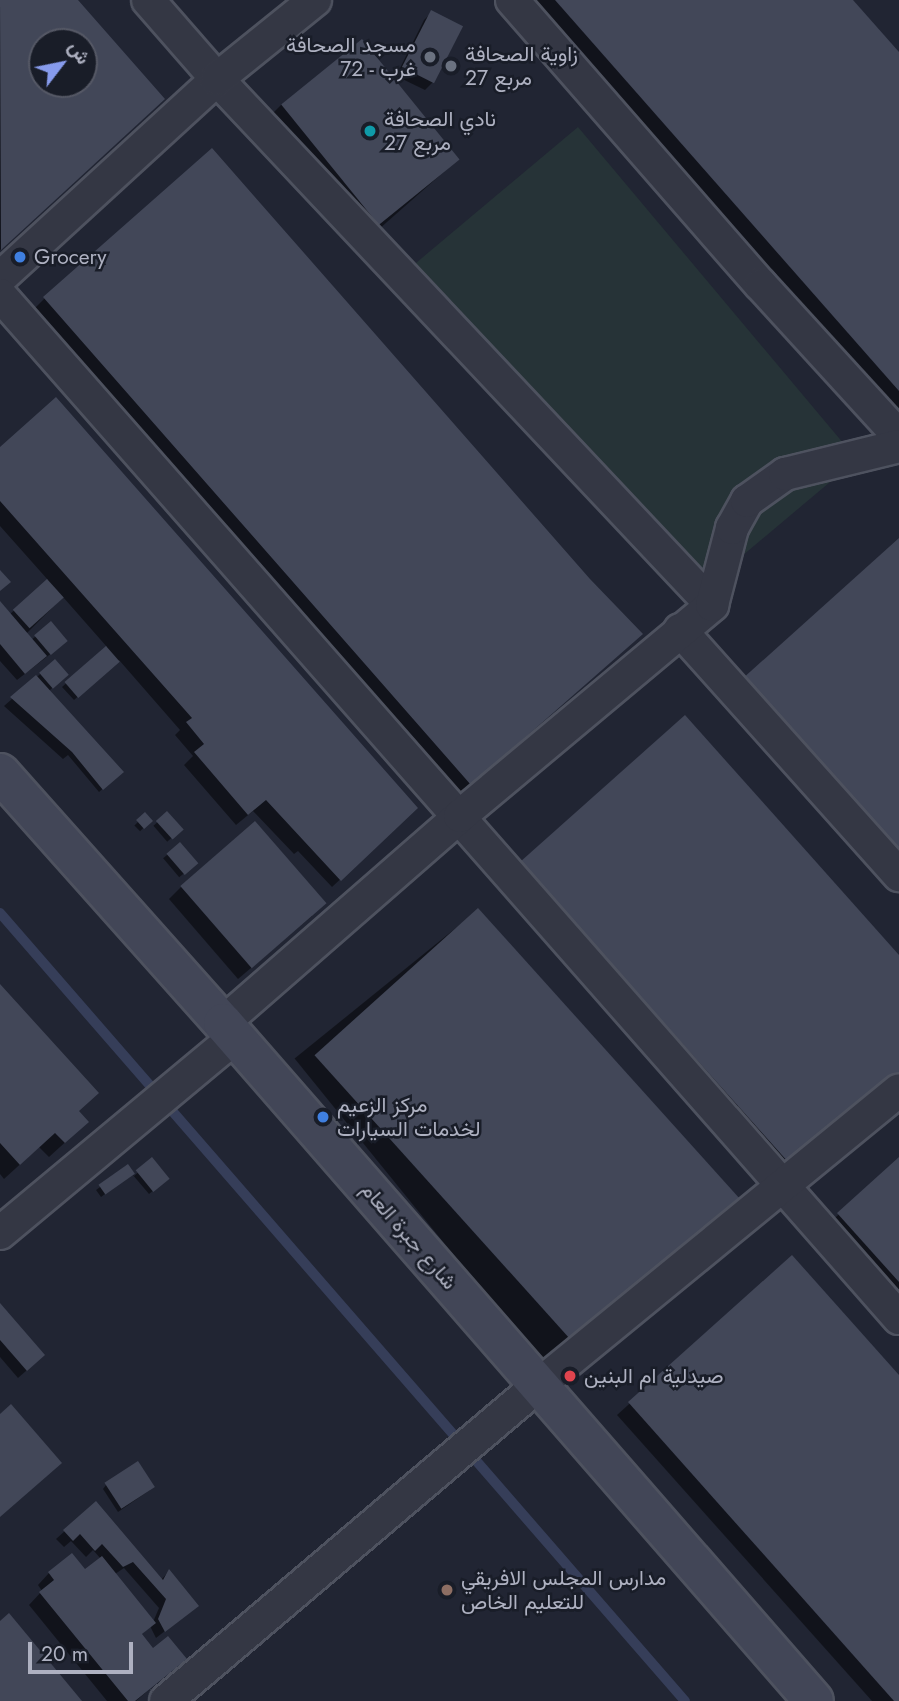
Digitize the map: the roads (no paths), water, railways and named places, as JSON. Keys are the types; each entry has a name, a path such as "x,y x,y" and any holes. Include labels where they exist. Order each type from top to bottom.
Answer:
{"main road":[{"name":"شارع جبرة العام","path":"0,773 229,1030 814,1701"}],"street":[{"path":"148,0 217,79 712,604"},
{"path":"0,278 217,79 315,0"},
{"path":"512,0 761,285 899,436"},
{"path":"0,295 899,1318"},
{"path":"0,1233 229,1030 460,816 712,604 732,528 747,501 785,474 899,446"},
{"path":"680,630 899,875"},
{"path":"166,1701 539,1385 899,1090"}],"waterway":[{"path":"0,913 685,1701"}],"place":[{"name":"مسجد الصحافة 72 - غرب","path":"430,57"},
{"name":"زاوية الصحافة مربع 27","path":"451,66"},
{"name":"نادي الصحافة مربع 27","path":"370,131"},
{"name":"Grocery","path":"20,257"},
{"name":"مركز الزعيم لخدمات السيارات","path":"323,1117"},
{"name":"صيدلية ام البنين","path":"570,1376"},
{"name":"مدارس المجلس الافريقي للتعليم الخاص","path":"447,1590"}]}
